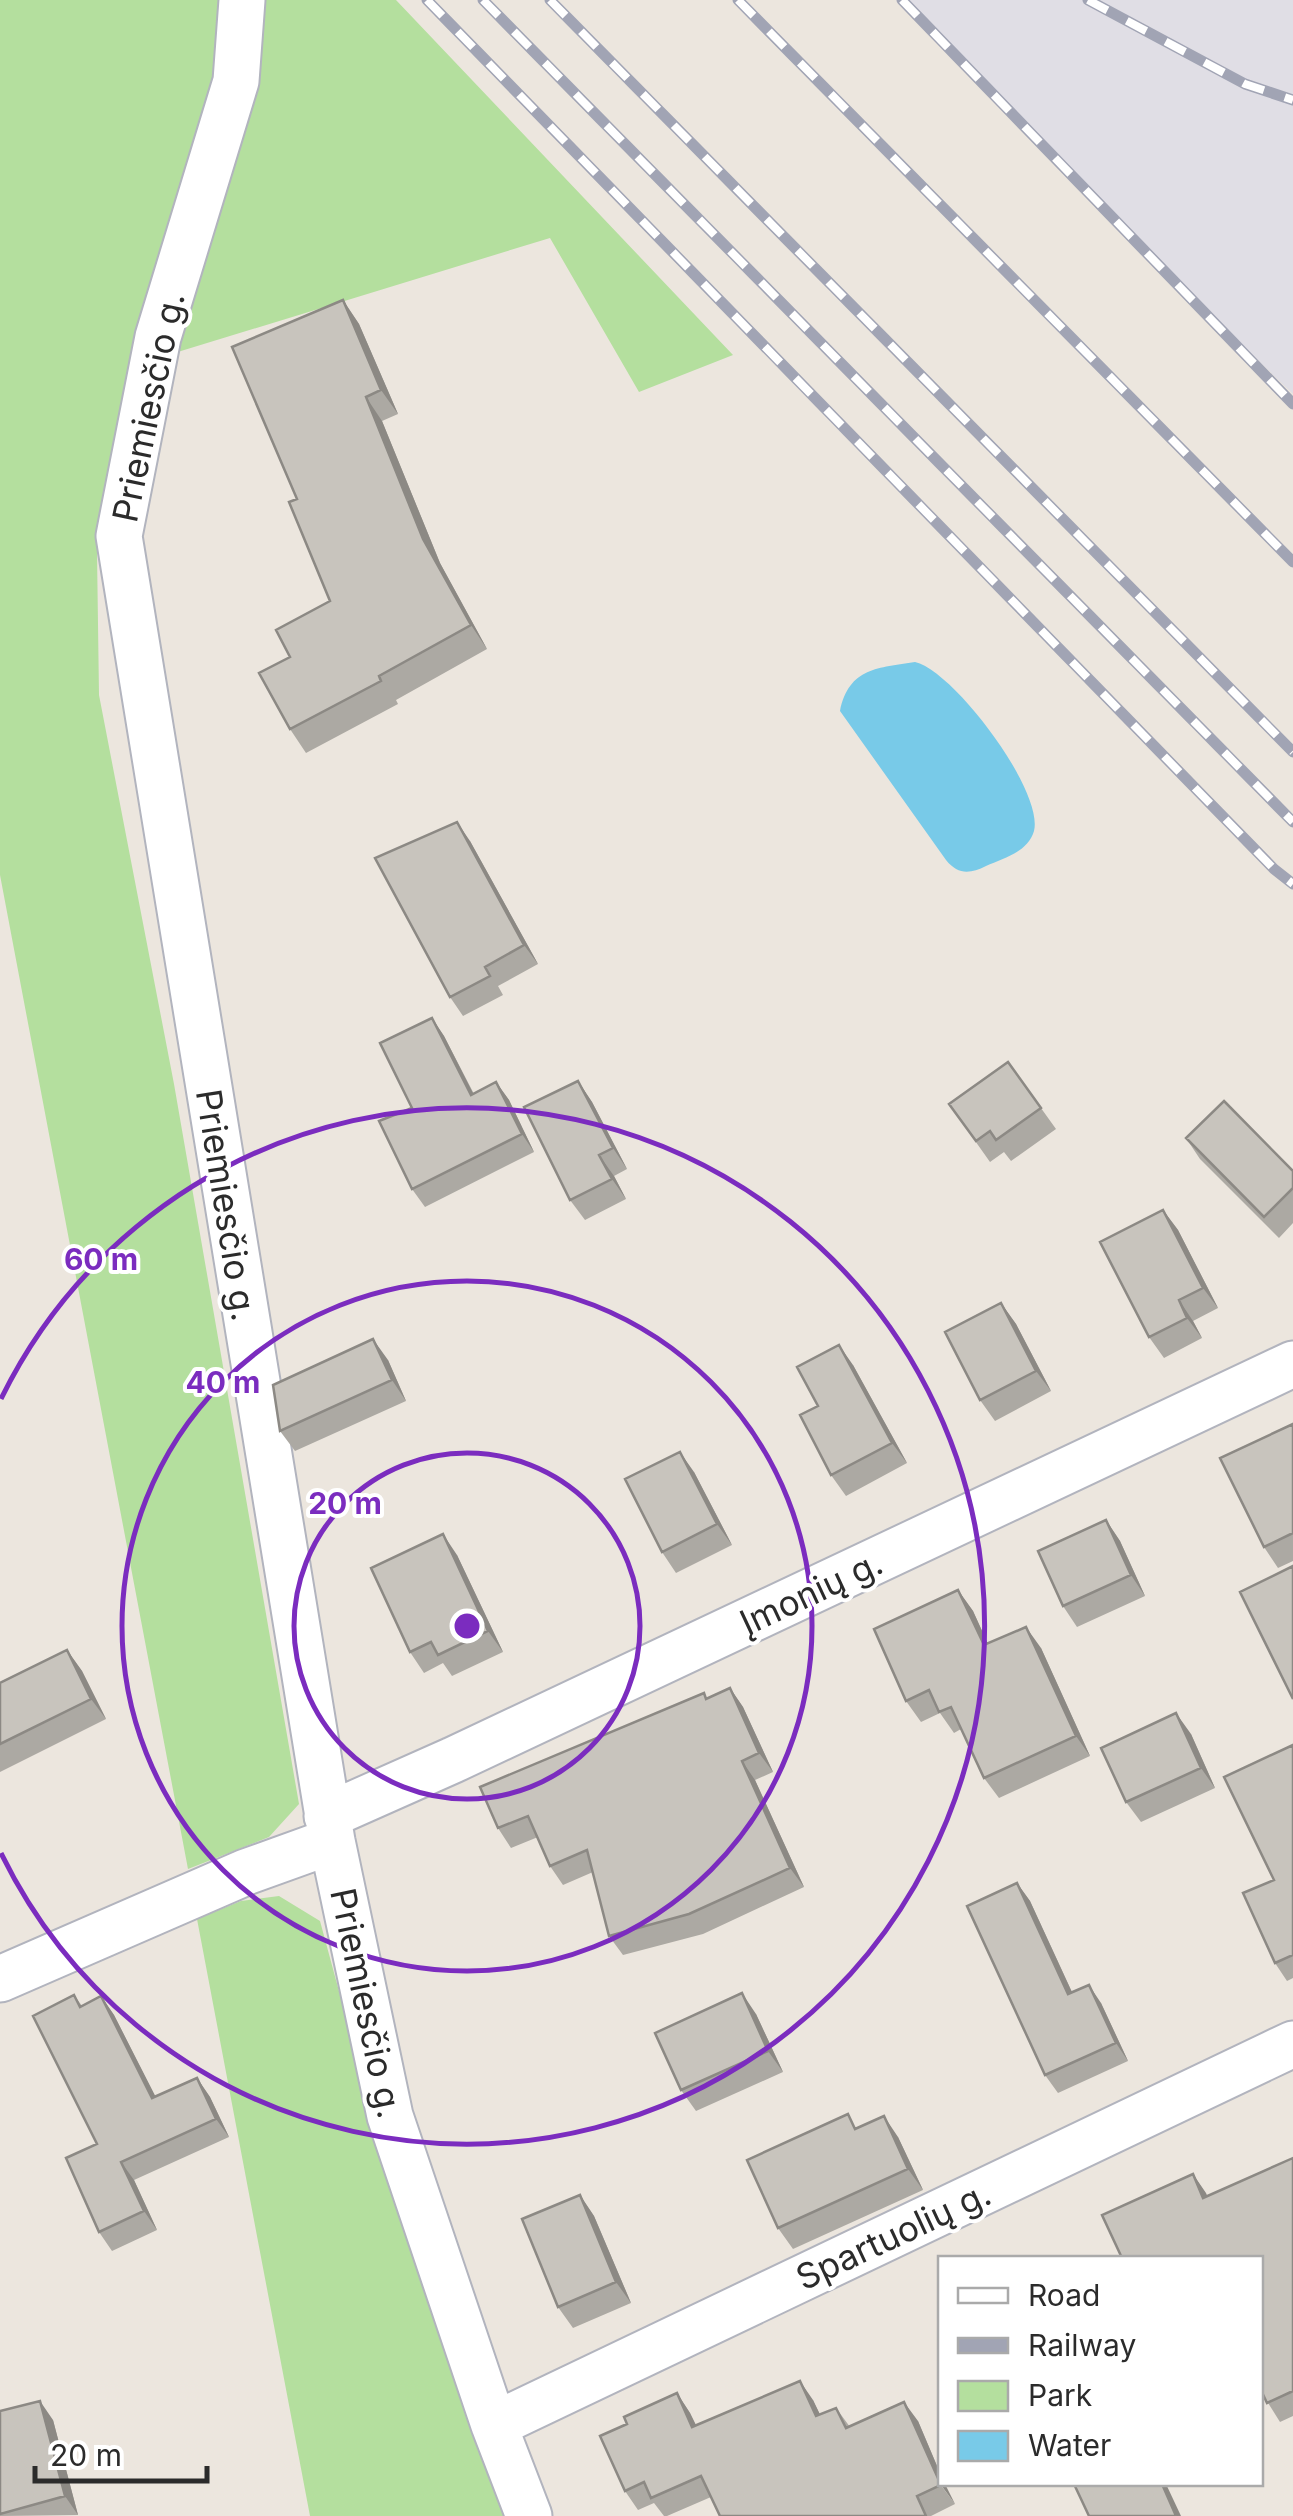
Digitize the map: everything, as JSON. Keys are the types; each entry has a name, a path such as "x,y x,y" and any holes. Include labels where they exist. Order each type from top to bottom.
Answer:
{"street":[{"name":"Priemiesčio g.","path":"242,0 236,81 158,337 119,536 329,1828 390,2116 494,2425 529,2516"},
{"name":"Įmonių g.","path":"0,1979 246,1872 453,1760 1293,1364"},
{"name":"Spartuolių g.","path":"494,2425 1293,2044"}],"shaded area":[{"path":"902,0 1293,0 1293,394 1124,232"}],"green space":[{"path":"0,0 396,0 733,355 639,392 550,238 132,366 97,553 99,695 174,1084 299,1804 269,1837 188,1869 0,875"},
{"path":"279,1896 320,1921 405,2235 512,2516 310,2516 197,1919 241,1901"}],"water":[{"path":"915,662 932,670 951,687 993,735 1025,789 1033,813 1034,831 1021,849 975,871 960,871 946,860 840,711 850,686 867,672"}],"building":[{"path":"343,300 381,390 366,397 423,539 471,625 379,676 381,681 290,729 259,673 290,657 276,630 330,601 289,502 297,499 232,347"},
{"path":"457,822 524,945 485,967 490,976 450,997 375,858"},
{"path":"432,1018 471,1095 496,1082 522,1134 412,1189 379,1121 412,1108 380,1043"},
{"path":"1008,1062 1041,1108 996,1140 990,1131 976,1141 949,1104"},
{"path":"578,1081 613,1148 599,1155 612,1179 570,1200 524,1107"},
{"path":"1224,1101 1293,1171 1293,1188 1264,1217 1186,1138"},
{"path":"1163,1210 1203,1288 1179,1300 1187,1318 1149,1337 1100,1242"},
{"path":"1001,1303 1036,1371 980,1400 945,1332"},
{"path":"373,1339 392,1380 280,1431 273,1385"},
{"path":"839,1345 892,1443 831,1475 800,1415 818,1406 797,1367"},
{"path":"1293,1424 1293,1533 1264,1547 1220,1458"},
{"path":"680,1452 717,1524 662,1552 625,1479"},
{"path":"1106,1520 1131,1575 1063,1606 1038,1551"},
{"path":"443,1534 488,1631 438,1655 431,1642 410,1652 371,1568"},
{"path":"1293,1566 1293,1699 1240,1592"},
{"path":"958,1590 984,1645 1026,1627 1076,1736 984,1778 951,1707 939,1712 929,1690 906,1701 874,1629"},
{"path":"67,1650 91,1699 0,1744 0,1683"},
{"path":"730,1688 759,1753 742,1761 790,1868 689,1914 609,1936 587,1850 550,1866 528,1816 498,1828 480,1787 704,1693 706,1699"},
{"path":"1176,1713 1201,1768 1126,1802 1101,1748"},
{"path":"1293,1745 1293,1955 1275,1963 1243,1893 1274,1880 1224,1777"},
{"path":"1017,1883 1068,1994 1089,1985 1116,2043 1045,2075 967,1906"},
{"path":"742,1993 768,2051 681,2090 655,2033"},
{"path":"74,1995 80,2007 101,1996 152,2098 197,2078 216,2119 121,2162 144,2211 99,2232 66,2158 97,2144 33,2016"},
{"path":"848,2114 855,2129 884,2116 908,2169 778,2228 747,2160"},
{"path":"1293,2158 1293,2391 1267,2403 1263,2394 1263,2256 1121,2256 1102,2215 1193,2174 1203,2198"},
{"path":"580,2195 616,2282 558,2307 522,2219"},
{"path":"800,2381 816,2416 836,2408 846,2428 904,2402 939,2486 917,2496 926,2516 720,2516 701,2476 651,2498 644,2482 625,2491 600,2436 627,2424 624,2417 677,2393 692,2427"},
{"path":"40,2401 65,2496 0,2514 0,2411"},
{"path":"1075,2486 1163,2486 1176,2516 1089,2516"}],"railway":[{"path":"427,0 1274,869 1293,884"},
{"path":"483,0 1293,822"},
{"path":"550,0 1293,752"},
{"path":"738,0 1293,562"},
{"path":"902,0 1293,404"},
{"path":"1088,0 1245,84 1293,100"}]}
